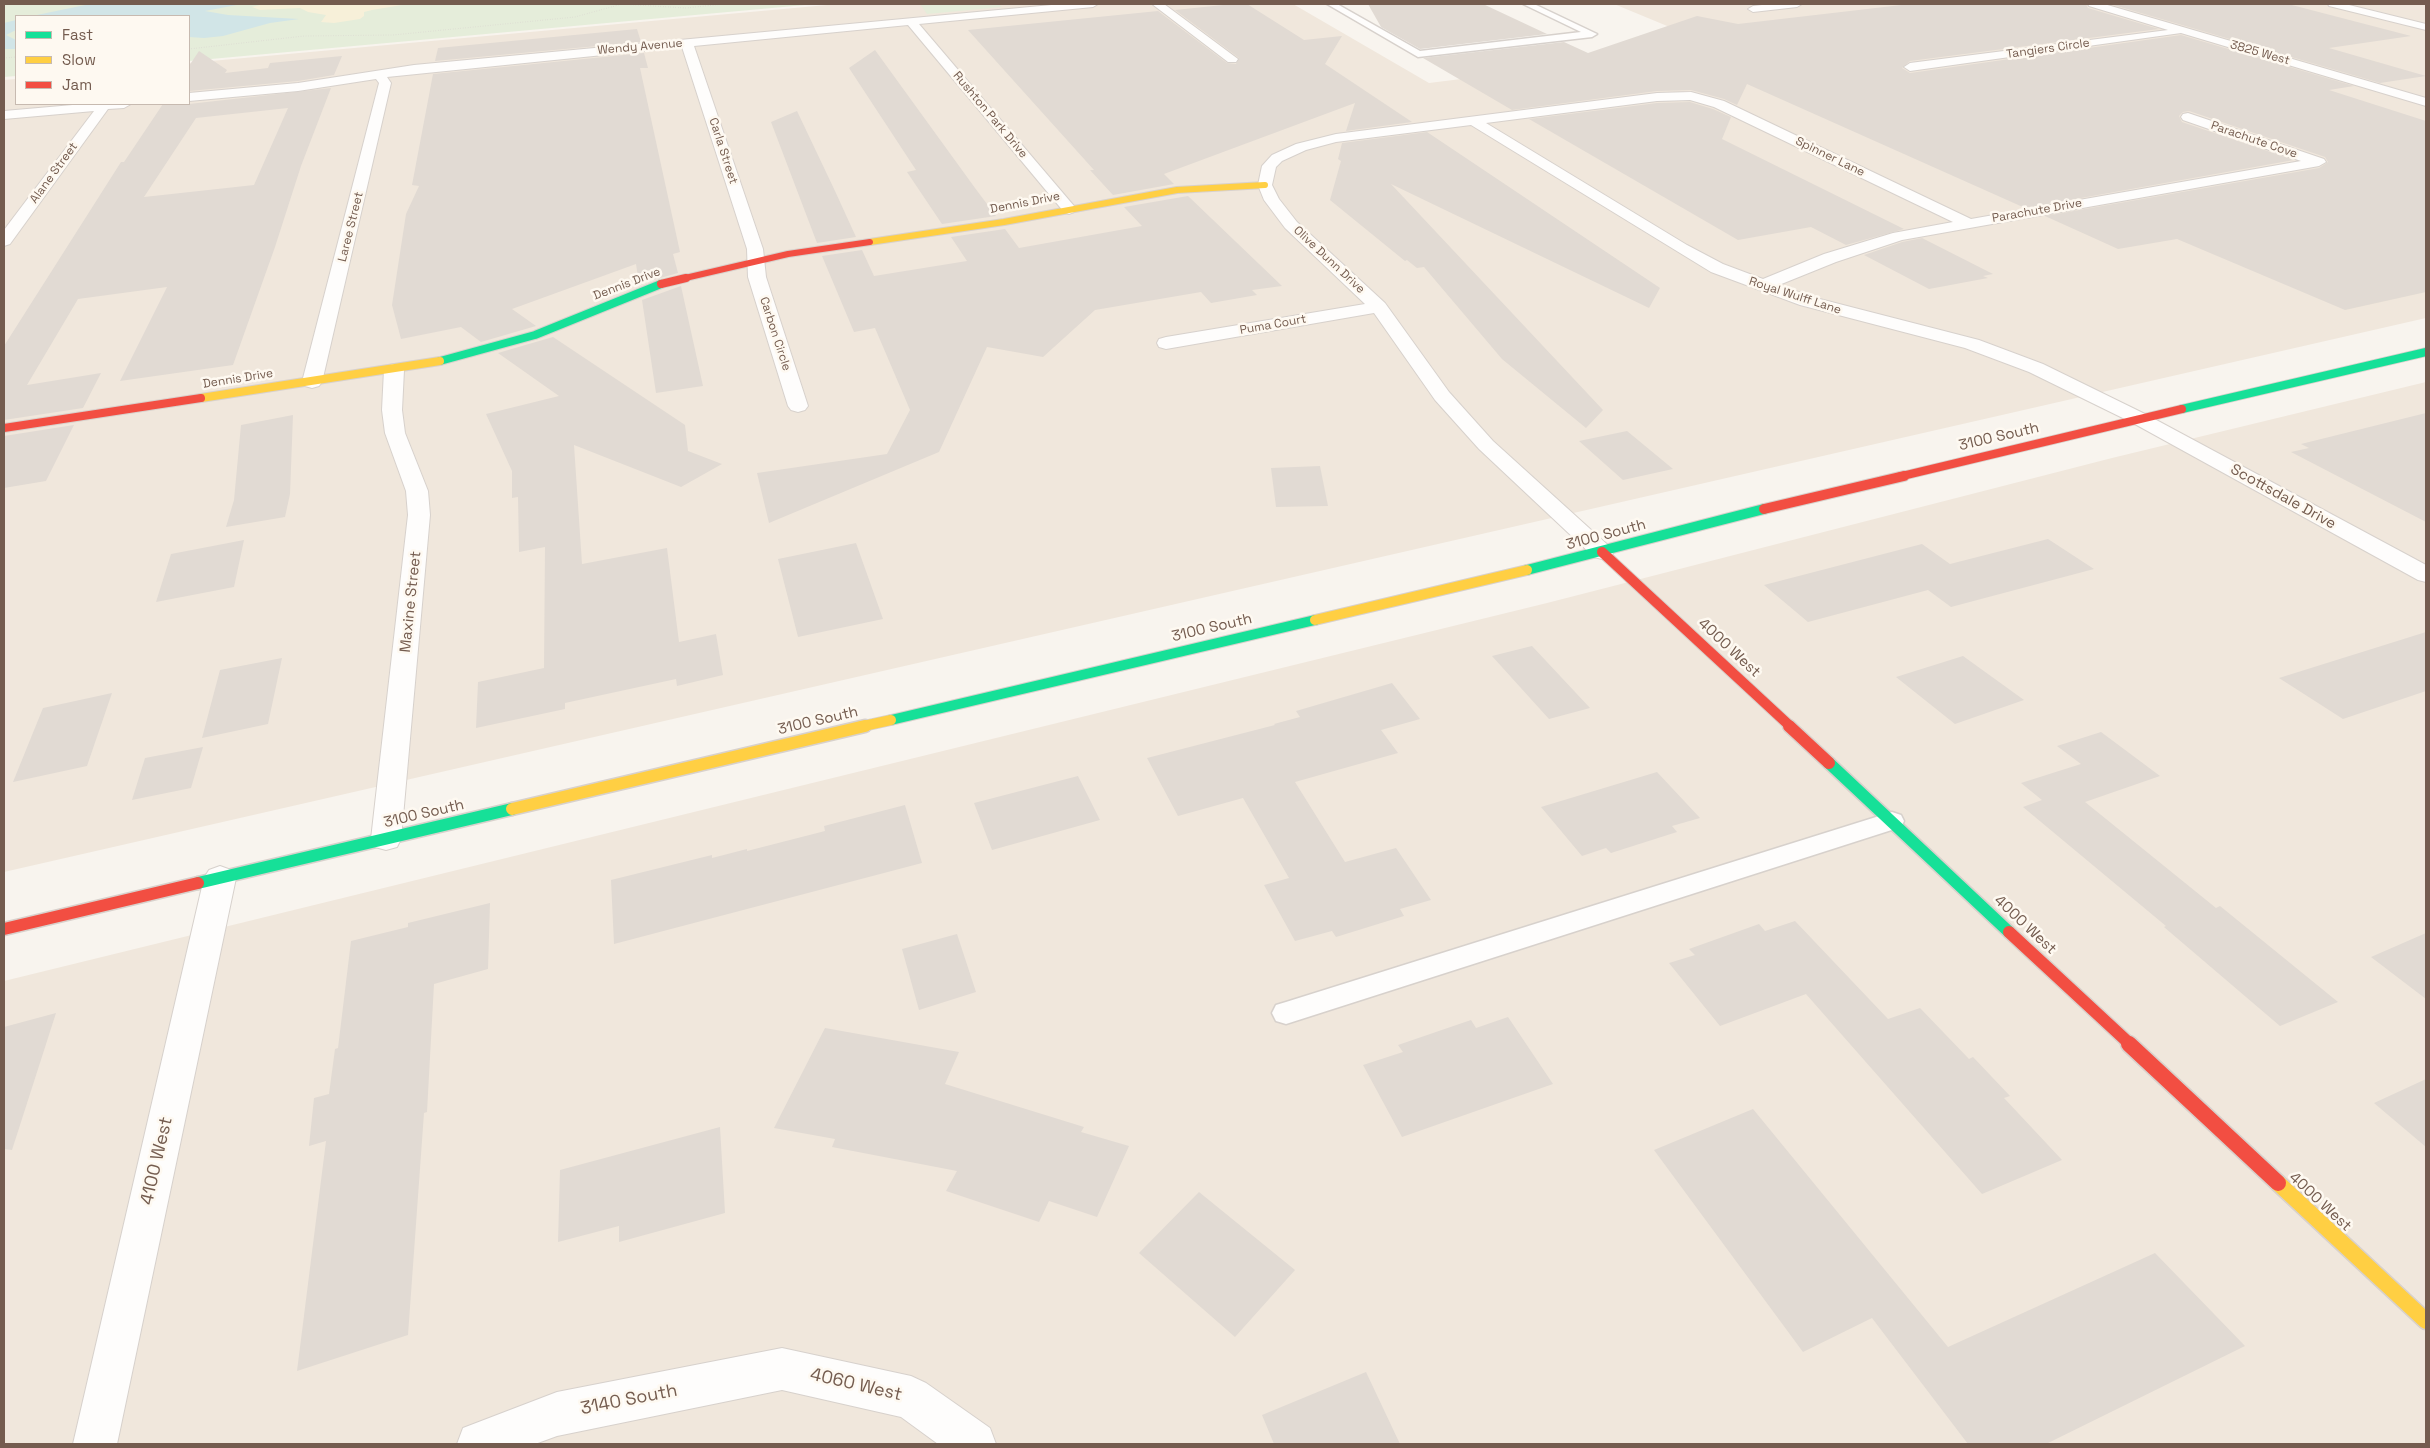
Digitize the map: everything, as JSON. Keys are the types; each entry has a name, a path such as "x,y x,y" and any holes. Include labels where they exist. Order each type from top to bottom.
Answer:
{"main road":[{"name":"Dennis Drive","path":"4,428 394,370 445,360 511,342 556,327 661,284 756,261 995,223 1178,190 1265,185"},
{"name":"3100 South","path":"4,929 1602,552 1820,494 2426,352"},
{"name":"4000 West","path":"1602,552 2426,1322"}],"street":[{"name":"Wendy Avenue","path":"190,97 298,87 379,74 1092,4"},
{"path":"1157,4 1232,59"},
{"path":"1754,9 1797,4"},
{"name":"3825 West","path":"2093,4 2426,102"},
{"path":"2333,4 2426,27"},
{"path":"2407,23 2426,20"},
{"name":"Rushton Park Drive","path":"911,21 1069,209"},
{"name":"Tangiers Circle","path":"1910,67 2185,31"},
{"name":"Carla Street","path":"687,43 756,249 756,261"},
{"name":"Laree Street","path":"312,382 385,83 379,74"},
{"name":"Spinner Lane","path":"1474,121 1657,97 1691,96 1718,104 1968,223"},
{"path":"4,115 114,105"},
{"name":"Alane Street","path":"4,241 104,106"},
{"name":"Parachute Cove","path":"2188,117 2319,162"},
{"path":"1265,185 1269,166 1277,158 1316,142 1356,135 1474,121"},
{"name":"Royal Wulff Lane","path":"1474,121 1681,248 1717,268 1762,286 1832,309 1947,337 1994,351 2059,378 2140,419"},
{"name":"Parachute Drive","path":"1762,286 1830,258 1899,236 2319,162"},
{"name":"Olive Dunn Drive","path":"1265,185 1272,200 1295,230 1380,307 1432,383 1486,445 1602,552"},
{"name":"Carbon Circle","path":"756,261 757,277 798,406"},
{"name":"Puma Court","path":"1166,343 1380,307"},
{"name":"Maxine Street","path":"386,839 419,514 417,491 395,433 392,410 394,370"},
{"name":"Scottsdale Drive","path":"2140,419 2426,575"},
{"name":"4100 West","path":"95,1444 220,878"},
{"name":"3140 South","path":"479,1444 557,1414 782,1369"},
{"name":"4060 West","path":"782,1369 911,1398 974,1444"}],"lane":[{"path":"1331,4 1418,54 1592,34 1527,4"},
{"path":"1286,1013 1892,822"}],"path":[{"path":"190,49 304,36 393,35 574,17 622,4 686,8 723,4"}],"shaded area":[{"path":"90,4 242,4 205,11 228,15 299,19 270,23 223,36 204,38 190,37 190,15 37,15"},
{"path":"838,4 1293,4 1429,83 1718,47 1614,4 2426,4 2426,318 4,872 4,80 15,79 15,105 190,105 190,63"},
{"path":"15,20 15,30 6,35 15,40 15,49 4,49 4,23"},
{"path":"2426,382 2426,1444 4,1444 4,981 1547,603 2112,458"}],"green space":[{"path":"4,4 816,4 190,61 190,15 15,15 15,76 4,77"},
{"path":"920,4 998,4 1002,7 927,14"}],"sand":[{"path":"263,4 408,4 364,12 364,16 360,19 334,23 321,22 326,15 308,12 300,8 260,10 252,7"}],"building":[{"path":"1247,4 1304,40 1342,36 1325,64 1412,122 1346,131 1355,103 1164,174 1174,184 1113,195 1090,170 1094,170 968,30 1158,11 1227,63 1236,64 1239,58 1175,10"},
{"path":"1368,4 1483,4 1547,34 1420,49 1381,27"},
{"path":"1910,4 2086,4 2088,8 2159,29 1910,61 1902,68 1910,73 2181,35 2354,86 2329,90 2426,121 2426,292 2345,310 2177,239 2118,249 2045,216 2319,168 2328,162 2325,157 2189,111 2183,112 2179,116 2182,122 2294,160 2025,208 1747,84 1737,105 1724,99 1691,90 1657,91 1512,110 1423,58 1564,42 1588,53 1697,16 1738,24"},
{"path":"2110,4 2288,4 2411,36 2329,48 2426,76 2380,83"},
{"path":"637,29 641,42 435,61 438,48"},
{"path":"875,50 996,216 942,224 907,172 916,170 849,68"},
{"path":"199,51 227,70 225,73 268,68 270,63 342,56 334,75 298,81 190,91 190,64"},
{"path":"644,53 648,68 640,68 680,252 673,254 678,273 639,284 636,264 512,309 536,326 481,342 461,327 401,339 392,305 406,214 419,186 412,185 433,74"},
{"path":"331,88 301,166 275,247 233,365 120,381 167,287 78,299 27,385 101,373 83,408 4,420 4,346 121,162 124,162 162,105 190,105","holes":["288,108 254,185 144,197 196,118"]},
{"path":"1690,102 1731,117 1722,139 1904,229 1846,245 1811,227 1738,240 1529,119 1657,103"},
{"path":"797,111 856,237 817,243 771,122"},
{"path":"1427,132 1660,288 1649,308 1391,184 1603,410 1586,428 1502,359 1424,267 1417,268 1407,260 1405,261 1330,200 1341,161 1338,159 1342,143"},
{"path":"1188,196 1282,286 1252,290 1257,295 1211,303 1201,292 1095,310 1043,357 987,347 939,452 769,523 757,473 887,454 910,410 875,328 854,332 822,256 862,250 874,276 967,261 951,237 1005,229 1019,248 1142,226 1124,207"},
{"path":"1922,238 1993,274 1983,276 1988,278 1929,289 1864,255 1902,242"},
{"path":"681,286 703,386 656,393 642,300"},
{"path":"553,337 685,425 688,451 722,464 681,487 574,445 582,564 667,548 679,642 716,634 723,675 677,686 676,679 565,703 565,709 476,728 478,682 544,668 545,547 519,552 518,497 512,498 512,471 486,414 559,396 498,353"},
{"path":"2426,413 2426,522 2291,452 2309,448 2301,444"},
{"path":"293,415 290,494 285,517 226,527 234,500 241,425"},
{"path":"74,425 46,481 4,488 4,436"},
{"path":"1627,431 1673,469 1623,480 1579,441"},
{"path":"1320,466 1328,506 1276,507 1271,468"},
{"path":"2048,539 2094,569 1951,607 1928,590 1808,622 1764,585 1922,544 1950,564"},
{"path":"244,540 234,587 156,602 171,554"},
{"path":"856,543 883,619 798,637 778,559"},
{"path":"2426,632 2426,691 2343,719 2279,678"},
{"path":"1532,646 1590,708 1549,719 1492,656"},
{"path":"1963,656 2024,700 1955,724 1896,677"},
{"path":"282,658 268,724 202,738 220,670"},
{"path":"1392,683 1420,719 1381,730 1398,753 1295,782 1345,862 1396,848 1431,900 1400,909 1404,916 1336,937 1332,931 1295,941 1264,885 1289,878 1243,798 1178,816 1147,758 1275,725 1300,717 1296,711"},
{"path":"112,693 87,766 13,782 43,708"},
{"path":"2101,732 2160,776 2085,802 2216,908 2220,906 2338,1002 2280,1026 2164,927 2166,926 2023,807 2042,800 2021,783 2081,764 2057,746"},
{"path":"203,747 191,788 132,800 145,758"},
{"path":"1657,772 1700,818 1672,826 1677,832 1611,853 1606,848 1582,856 1541,807"},
{"path":"1078,776 1100,820 992,850 974,803"},
{"path":"905,805 922,863 614,944 611,880 712,855 712,858 747,849 747,851 825,831 824,826"},
{"path":"490,903 488,969 434,984 427,1112 424,1113 408,1335 297,1371 326,1141 309,1146 314,1098 329,1094 335,1049 338,1048 351,941 408,927 408,923"},
{"path":"1795,921 1888,1019 1920,1008 1969,1059 1973,1057 2010,1096 2004,1098 2062,1160 1982,1194 1806,994 1720,1026 1669,963 1695,955 1689,949 1759,924 1765,931"},
{"path":"2426,933 2426,999 2371,957"},
{"path":"957,934 976,992 919,1010 902,949"},
{"path":"56,1013 12,1150 4,1149 4,1027"},
{"path":"1508,1017 1553,1084 1402,1137 1363,1065 1403,1052 1398,1045 1471,1020 1476,1028"},
{"path":"825,1028 959,1052 945,1084 1084,1127 1081,1132 1129,1146 1097,1217 1049,1201 1039,1222 946,1191 957,1171 832,1147 835,1139 774,1128"},
{"path":"2426,1079 2426,1147 2374,1103"},
{"path":"1753,1109 1948,1347 2155,1253 2245,1346 2046,1444 1968,1444 1872,1318 1803,1352 1654,1150"},
{"path":"720,1127 725,1213 619,1242 619,1226 558,1242 560,1170"},
{"path":"1199,1192 1295,1270 1235,1337 1139,1253"},
{"path":"1366,1372 1400,1444 1274,1444 1262,1415"}],"traffic: fast":[{"path":"440,361 535,335 661,284"},
{"path":"2182,409 2426,352"},
{"path":"1527,570 1764,509"},
{"path":"891,720 1315,620"},
{"path":"1829,763 2009,932"},
{"path":"198,883 512,809"}],"traffic: slow":[{"path":"870,242 1004,222 1177,190 1265,185"},
{"path":"201,398 440,361"},
{"path":"1315,620 1527,570"},
{"path":"512,809 891,720"},
{"path":"2278,1183 2426,1321"}],"traffic: jam":[{"path":"661,284 788,254 870,242"},
{"path":"4,428 201,398"},
{"path":"1764,509 2182,409"},
{"path":"1602,552 1829,763"},
{"path":"4,929 198,883"},
{"path":"2009,932 2278,1183"}]}
